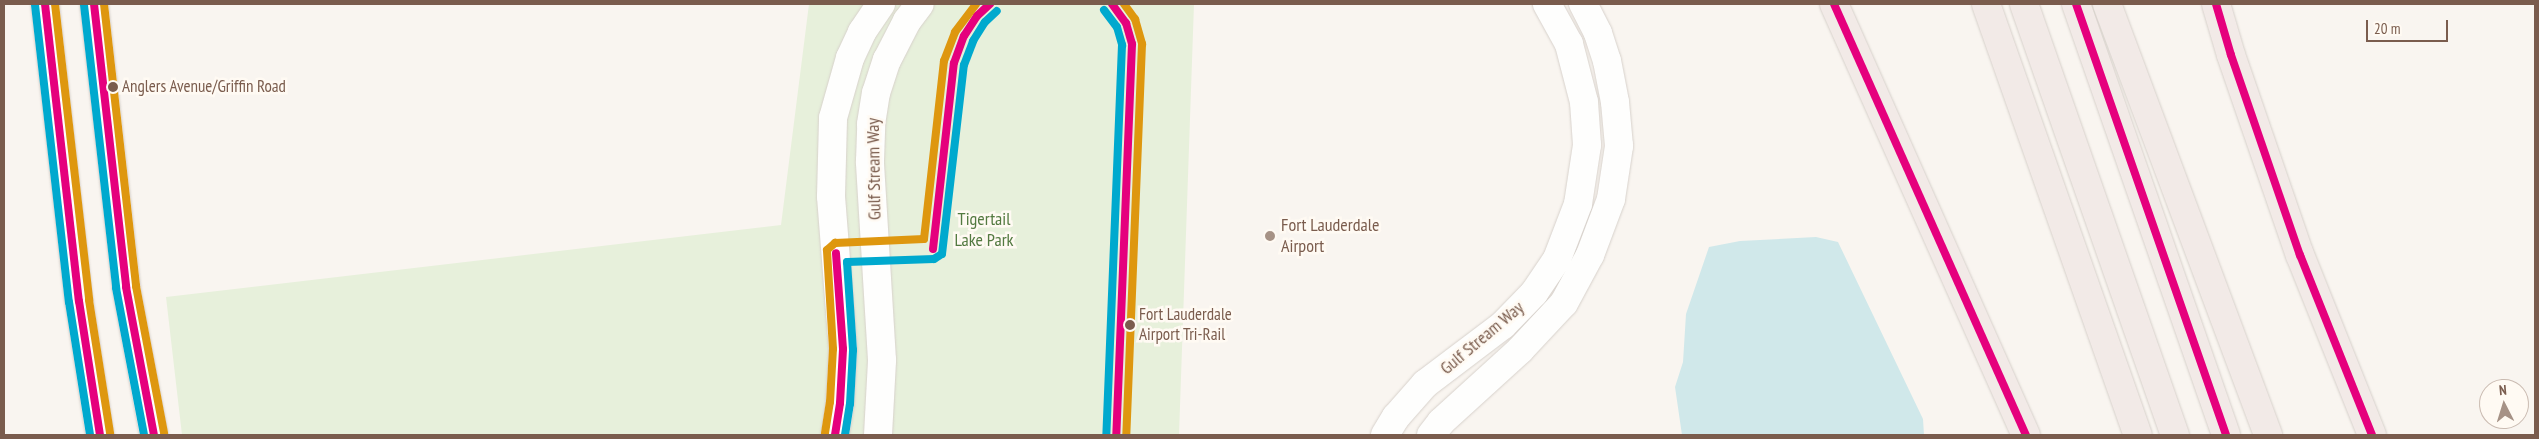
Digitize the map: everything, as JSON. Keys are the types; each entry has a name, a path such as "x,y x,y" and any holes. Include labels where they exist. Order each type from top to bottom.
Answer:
{"highway":[{"path":"1834,4 2026,435"},
{"path":"1986,4 2138,435"},
{"path":"2024,4 2176,435"},
{"path":"2076,4 2226,435"},
{"path":"2106,4 2268,435"},
{"path":"2216,4 2231,55 2300,255 2372,435"}],"street":[{"path":"45,4 79,301 100,435"},
{"path":"94,4 126,287 154,435"},
{"path":"835,435 840,403 843,349 831,196 833,118 850,58 862,32 880,4"},
{"name":"Gulf Stream Way","path":"878,435 882,360 870,161 871,124 876,92 887,60 906,21 920,4"},
{"name":"Gulf Stream Way","path":"1385,435 1396,417 1425,384 1503,325 1534,294 1557,259 1575,213 1585,167 1587,145 1584,102 1569,44 1546,4"},
{"name":"Gulf Stream Way","path":"1431,435 1440,422 1520,350 1564,303 1590,255 1611,199 1619,146 1615,102 1607,61 1598,33 1583,4"}],"green space":[{"name":"Tigertail Lake Park","path":"809,4 1194,4 1179,435 182,435 166,297 781,225"}],"water":[{"path":"1816,237 1838,242 1923,419 1924,435 1682,435 1675,387 1683,362 1686,314 1709,247 1740,241"}],"transit line":[{"path":"45,4 79,301 100,435"},
{"path":"55,4 89,300 110,433"},
{"path":"94,4 126,287 154,435"},
{"path":"104,4 136,286 164,433"},
{"path":"825,433 830,402 833,349 827,250 835,243 924,239 944,61 955,32 976,4"},
{"path":"933,249 954,63 964,36 977,16 990,4"},
{"path":"1112,4 1126,23 1132,44 1116,435"},
{"path":"1124,4 1135,19 1142,44 1126,435"},
{"path":"1834,4 2026,435"},
{"path":"2076,4 2226,435"},
{"path":"2216,4 2231,55 2300,255 2372,435"},
{"path":"35,5 69,302 90,435"},
{"path":"84,5 116,288 144,435"},
{"path":"1104,10 1117,27 1122,45 1106,435"},
{"path":"845,435 850,404 853,350 847,262 934,259 942,254 964,65 973,41 985,22 997,11"},
{"path":"835,435 840,403 843,349 836,253"}],"place":[{"name":"Anglers Avenue/Griffin Road","path":"113,87"},
{"name":"Fort Lauderdale Airport","path":"1270,236"},
{"name":"Fort Lauderdale Airport Tri-Rail","path":"1130,325"}]}
